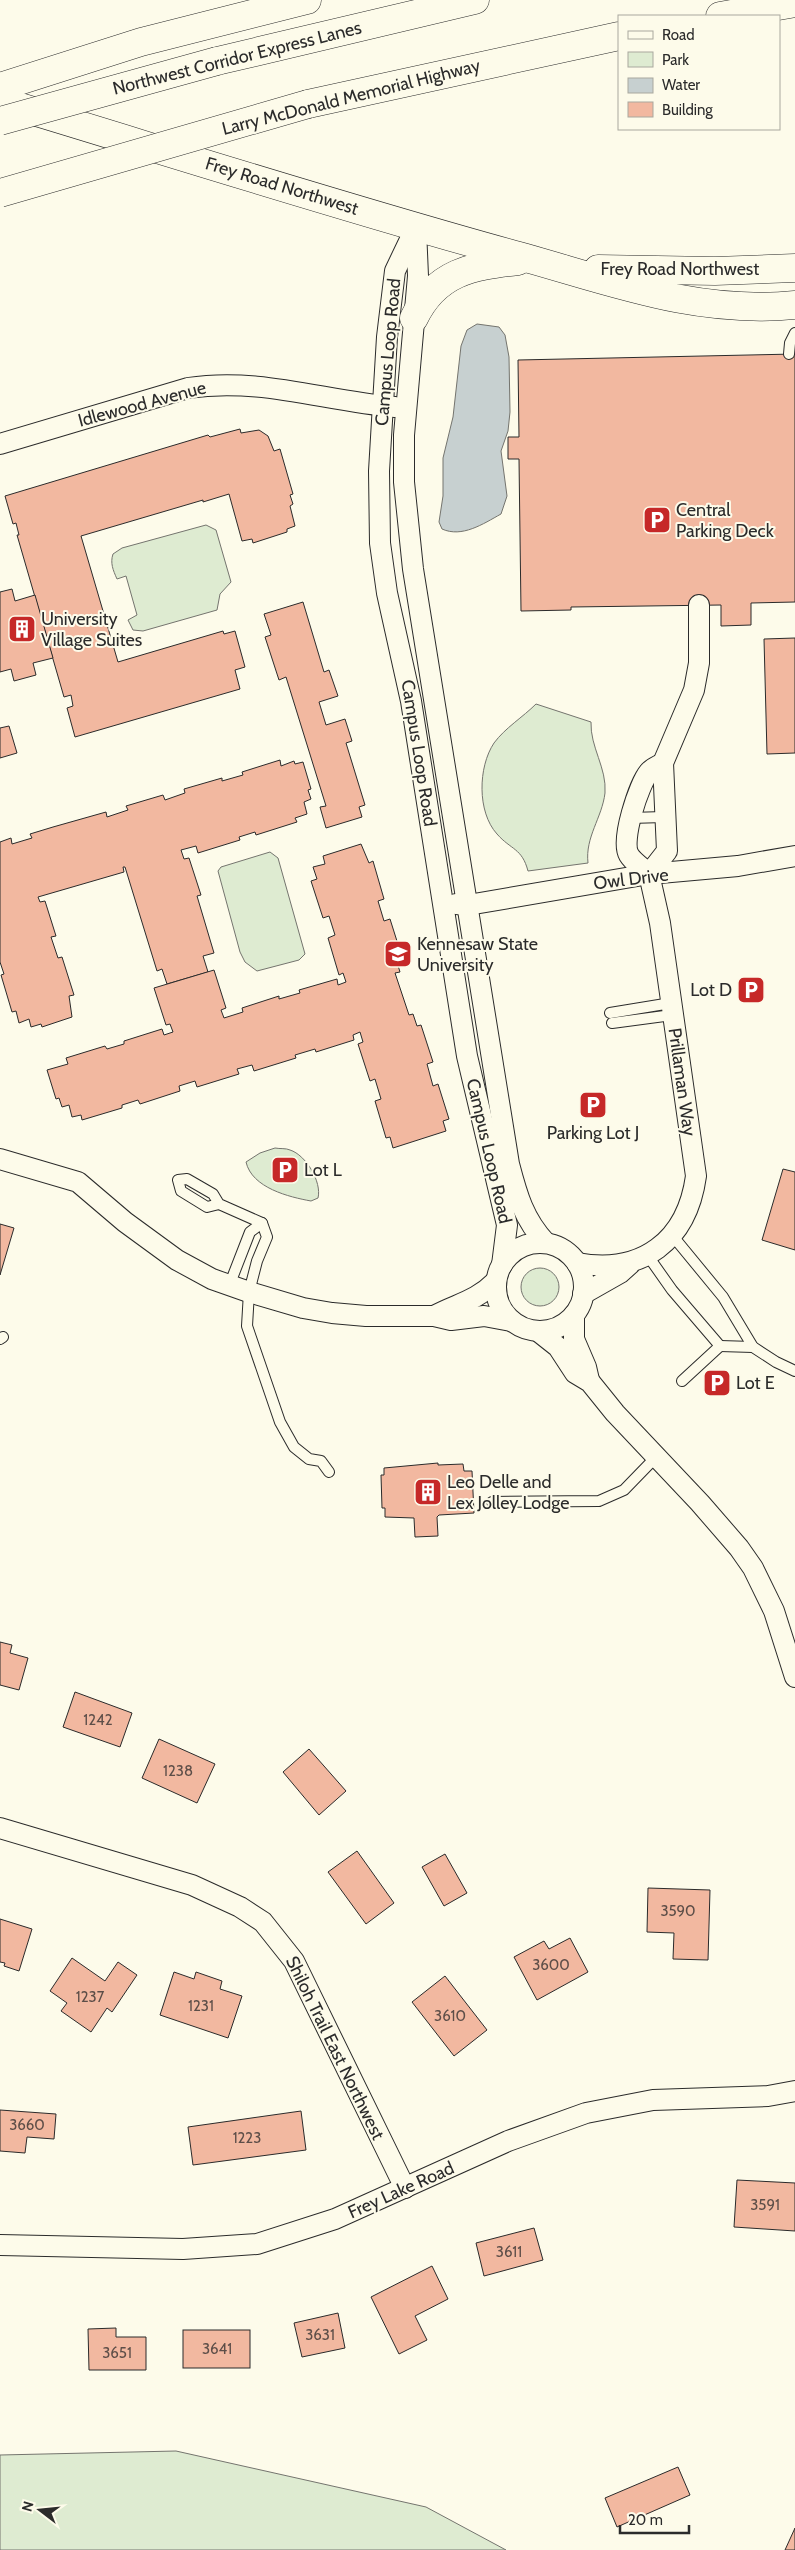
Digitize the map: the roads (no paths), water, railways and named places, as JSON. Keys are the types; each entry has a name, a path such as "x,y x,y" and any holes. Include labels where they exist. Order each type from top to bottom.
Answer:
{"main road":[{"path":"0,87 141,42 307,0"},
{"name":"Northwest Corridor Express Lanes","path":"0,121 218,61 475,0"},
{"path":"726,15 795,3"},
{"name":"Larry McDonald Memorial Highway","path":"0,193 308,104 618,36"},
{"name":"Frey Road Northwest","path":"0,101 416,227 564,268 645,293 710,306 772,308 795,305"},
{"path":"414,318 432,292 458,272 490,264 533,260"},
{"name":"Frey Road Northwest","path":"564,268 715,271 795,268"}],"street":[{"name":"Campus Loop Road","path":"416,227 418,276 405,407 404,482 413,570 509,1164 522,1209 529,1223 546,1243"},
{"name":"Campus Loop Road","path":"416,227 395,272 382,406 379,471 383,568 411,702 469,1064 507,1225 499,1272"},
{"name":"Idlewood Avenue","path":"0,444 188,388 208,385 229,384 274,387 382,406 405,407"},
{"path":"662,763 650,771 630,818 627,845 628,855 649,874 667,851 662,763 694,690 699,663 699,605"},
{"name":"Owl Drive","path":"468,905 649,874 738,866 795,856"},
{"name":"Prillaman Way","path":"583,1294 620,1273 630,1264 648,1256 672,1235 690,1201 696,1176 660,923 649,874"},
{"path":"442,898 451,903 468,905"},
{"path":"0,1159 78,1182 159,1248 195,1271 229,1286 303,1308 366,1316 434,1316 450,1320 496,1317 539,1332 559,1327 574,1315"},
{"path":"434,1316 449,1308 470,1301 520,1248 532,1244 546,1243 558,1247 577,1263 584,1283 583,1294 574,1315 574,1339 590,1382"},
{"name":"Prillaman Way","path":"577,1263 590,1266 630,1264"},
{"path":"499,1272 498,1303 511,1321"},
{"path":"539,1332 558,1347 575,1373 590,1382 615,1413 729,1536 753,1568 774,1611 795,1677"},
{"name":"Shiloh Trail East Northwest","path":"0,1828 192,1885 240,1907 263,1922 294,1961 405,2188"},
{"name":"Frey Lake Road","path":"0,2245 183,2249 257,2244 335,2220 508,2141 586,2113 653,2100 768,2096 795,2090"}],"lane":[{"path":"789,354 790,343 795,333"},
{"path":"630,818 664,817"},
{"path":"610,1012 672,1009"},
{"path":"612,1023 672,1009"},
{"path":"178,1180 181,1191 207,1207 219,1204 262,1224 267,1237 257,1261 249,1292 246,1326 280,1422 294,1447 309,1459 321,1461 329,1472"},
{"path":"229,1286 250,1232 262,1224"},
{"path":"672,1235 723,1297 753,1347 776,1362 795,1371"},
{"path":"648,1256 672,1290 720,1346"},
{"path":"682,1381 720,1346 753,1347"},
{"path":"492,1502 599,1501 624,1490 656,1457"}],"water":[{"path":"477,324 499,327 505,335 509,357 510,412 508,431 501,451 507,496 501,514 472,529 457,532 442,529 439,522 443,496 443,458 453,417 461,346 467,330"}],"place":[{"name":"Central Parking Deck","path":"657,520"},
{"name":"University Village Suites","path":"22,629"},
{"name":"Kennesaw State University","path":"398,954"},
{"name":"Lot D","path":"751,990"},
{"name":"Parking Lot J","path":"593,1105"},
{"name":"Lot L","path":"285,1170"},
{"name":"Lot E","path":"717,1383"},
{"name":"Leo Delle and Lex Jolley Lodge","path":"428,1492"}]}
